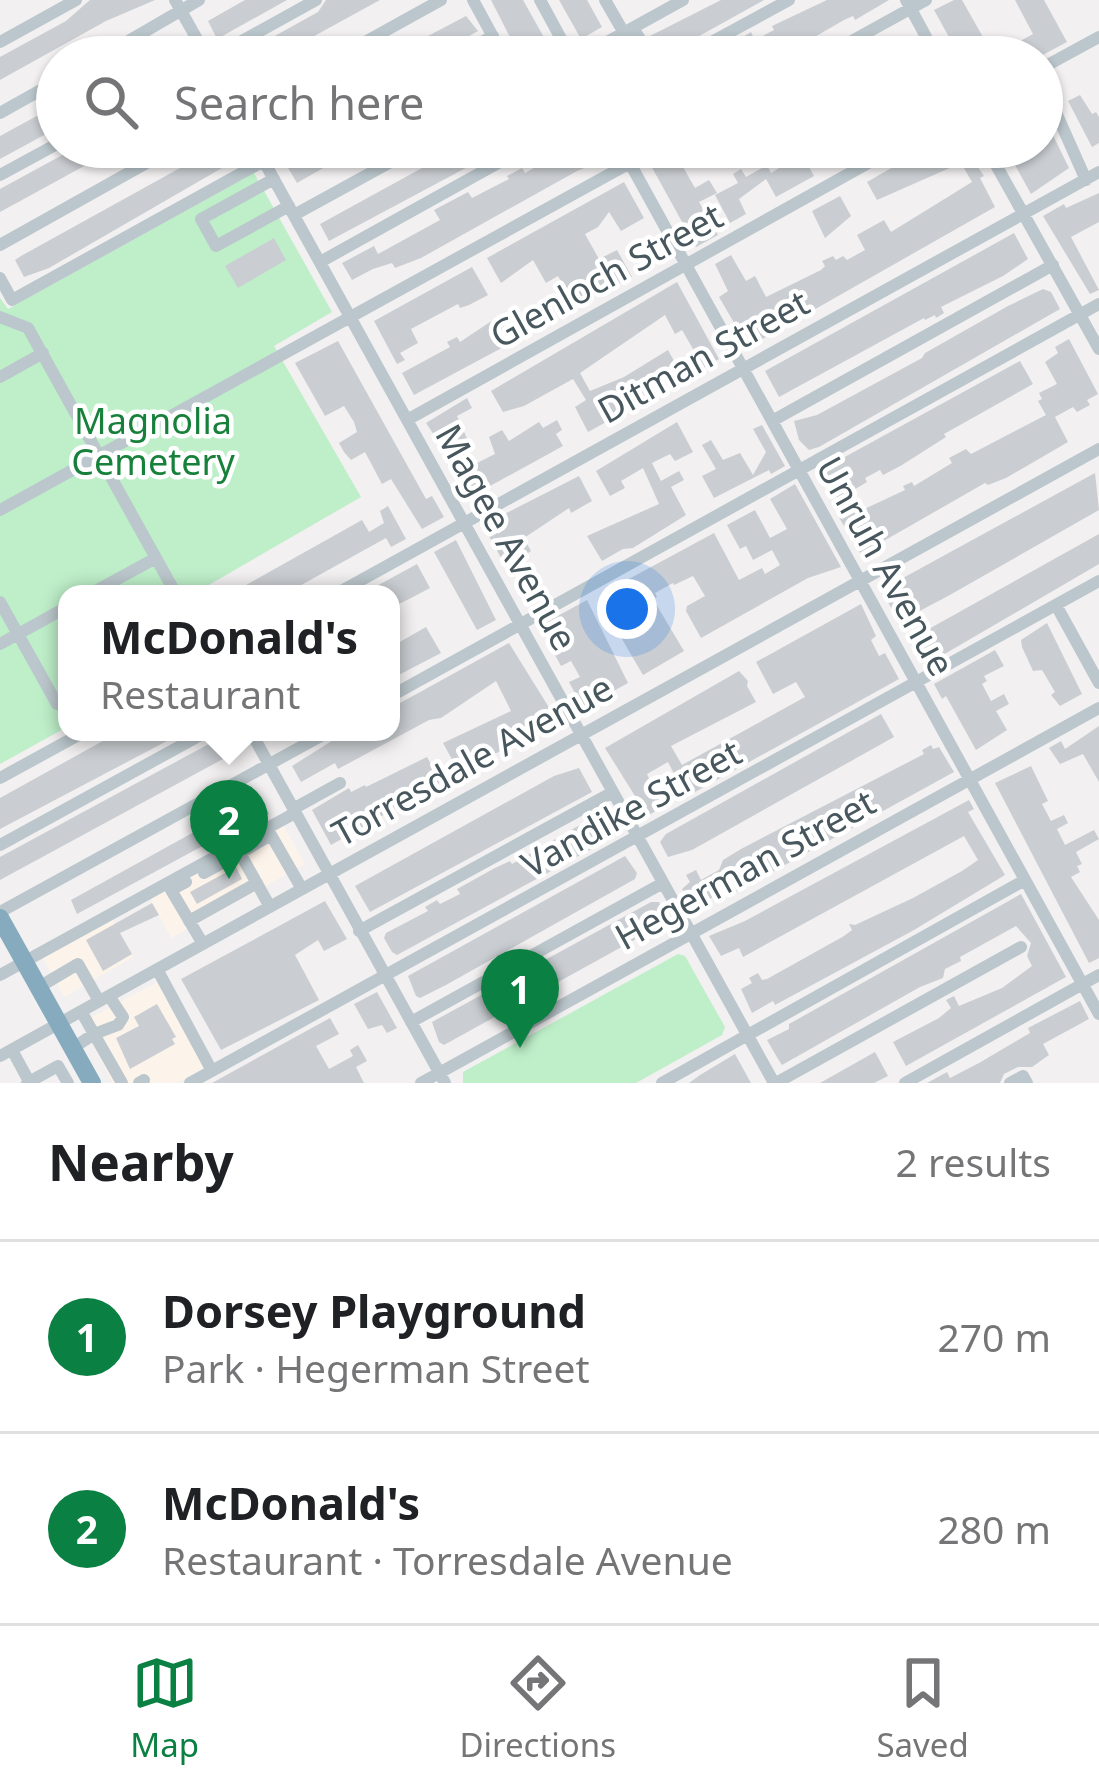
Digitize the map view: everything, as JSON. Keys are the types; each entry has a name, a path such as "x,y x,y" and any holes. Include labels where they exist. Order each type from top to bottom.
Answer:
{"highway":[{"path":"0,915 91,1081"}],"street":[{"path":"0,41 76,0"},
{"path":"132,36 178,6 200,0"},
{"path":"249,36 316,0"},
{"path":"376,36 441,0"},
{"path":"472,0 493,36"},
{"path":"540,0 563,36"},
{"path":"605,0 633,36"},
{"path":"616,36 683,0"},
{"path":"723,36 790,0"},
{"path":"857,36 909,4 926,0"},
{"path":"909,4 926,36"},
{"path":"178,6 197,36"},
{"path":"1063,57 1099,37"},
{"path":"0,113 36,93"},
{"path":"1063,124 1092,176"},
{"path":"0,175 36,155"},
{"path":"0,245 138,168"},
{"path":"0,278 13,300 251,168"},
{"name":"Magee Avenue","path":"268,168 775,1083"},
{"path":"274,179 201,220 216,247 377,168"},
{"path":"320,262 489,168"},
{"path":"0,510 623,168"},
{"name":"Unruh Avenue","path":"632,168 1099,1015"},
{"name":"Glenloch Street","path":"407,419 859,168"},
{"path":"998,168 1099,349"},
{"name":"Ditman Street","path":"352,585 1092,176"},
{"path":"772,421 1053,265"},
{"path":"400,691 1099,304"},
{"path":"0,317 28,328 171,585"},
{"path":"0,377 43,353"},
{"name":"Torresdale Avenue","path":"6,1053 1099,449"},
{"path":"106,585 156,557"},
{"name":"Vandike Street","path":"190,1083 1099,580"},
{"path":"0,602 57,704"},
{"path":"1056,605 1099,683"},
{"path":"0,644 58,612"},
{"name":"Hegerman Street","path":"421,1083 442,1078 691,933 1099,708"},
{"path":"0,778 68,741"},
{"path":"0,845 190,741"},
{"path":"255,741 442,1078"},
{"path":"0,915 312,741"},
{"path":"0,975 340,783"},
{"path":"359,931 613,793"},
{"path":"202,944 172,890 271,835 302,889"},
{"path":"240,853 270,907"},
{"path":"662,1083 1025,880"},
{"path":"189,921 257,883"},
{"path":"411,1022 663,883"},
{"path":"775,1083 1021,947"},
{"path":"39,987 78,964 123,1018 73,1048"},
{"path":"157,969 212,1071"},
{"path":"905,1083 1099,976"},
{"path":"81,1011 98,1032 122,1083"},
{"path":"6,1053 29,1083 58,1066 68,1083"},
{"path":"91,1081 113,1067"},
{"path":"1010,1083 1023,1076 1027,1083"}],"shaded area":[{"path":"283,825 305,864 171,938 150,898"},
{"path":"112,918 133,957 64,997 43,958"},
{"path":"161,980 206,1068 176,1083 113,1083 81,1023"}],"green space":[{"name":"Magnolia Cemetery","path":"254,173 332,312 274,346 361,497 209,585 58,585 58,732 0,764 0,298 8,309"},
{"path":"678,954 685,956 725,1027 722,1035 636,1083 463,1083 463,1072"}],"building":[{"path":"90,0 155,0 79,36 38,36"},
{"path":"245,0 287,0 222,36 216,36 208,21"},
{"path":"326,0 380,0 314,36 275,36 318,12"},
{"path":"491,0 523,0 543,36 509,36"},
{"path":"559,0 587,0 602,27 579,36"},
{"path":"721,0 764,0 699,36 650,36"},
{"path":"827,0 889,0 816,36 763,36 774,30 772,26"},
{"path":"962,0 982,36 948,36 934,10"},
{"path":"1015,0 1044,0 1067,42 1063,44 1063,36 1029,36 1033,34"},
{"path":"466,16 478,31 469,36 428,36"},
{"path":"36,37 36,60 0,80 0,57"},
{"path":"1080,95 1099,117 1099,143 1092,147 1068,101"},
{"path":"36,116 36,139 0,159 0,136"},
{"path":"1063,156 1069,168 1031,194 1017,168 1063,168"},
{"path":"38,168 81,168 0,212 0,189"},
{"path":"180,168 222,168 49,268 24,277 15,260"},
{"path":"288,168 323,168 297,183"},
{"path":"422,168 466,168 329,241 320,224"},
{"path":"522,168 525,173 534,168 584,168 421,258 395,268 392,263 373,269 352,280 342,263 374,246 378,254 440,220 434,210 468,192 472,198"},
{"path":"652,168 684,168 695,188 709,180 717,193 699,202 718,235 696,247"},
{"path":"762,168 771,173 779,168 810,168 814,176 776,197 766,179 739,199 746,214 730,223 715,195 738,183 733,174 741,169 746,177"},
{"path":"891,168 950,168 877,200 867,182"},
{"path":"964,168 978,168 995,207 752,345 719,297 728,291 715,264 731,255 746,281 755,276 766,297 821,270 822,261 833,256 847,260 865,250 857,235 884,220 891,232 972,182"},
{"path":"624,182 644,218 621,231 609,212 598,227 585,234 599,259 617,250 632,277 563,313 557,304 569,297 558,276 546,283 533,260 501,283 487,258"},
{"path":"1099,193 1099,222 1071,237 1099,290 1090,294 1043,216"},
{"path":"840,196 851,216 825,238 812,211"},
{"path":"1014,233 1028,259 941,307 944,313 936,318 924,318 779,397 765,371"},
{"path":"274,238 286,260 238,288 225,266"},
{"path":"472,267 488,295 460,308 458,304 411,329 418,343 400,353 405,360 397,364 374,321"},
{"path":"677,282 719,359 704,368 682,330 675,334 665,315 580,373 590,391 668,350 684,379 588,432 575,407 586,400 573,379 503,412 491,391"},
{"path":"1043,289 1051,292 1060,309 819,447 809,450 799,440 794,421 817,415"},
{"path":"499,316 513,342 414,395 402,373 450,347 447,342 457,337 460,342"},
{"path":"1069,339 1098,394 1077,412 1073,407 1055,417 1068,442 861,554 838,516 838,500 821,470 1020,361 1033,384 944,434 946,437 902,465 865,478 867,482 847,494 858,512 905,490 903,486 912,482 914,486 952,463 949,458 966,449 971,454 1046,415 1039,393 1057,384 1045,362 1058,353 1055,347"},
{"path":"338,341 426,499 432,496 444,517 422,529 391,479 382,484 365,452 351,460 344,452 339,443 357,432 354,422 344,406 325,416 295,363"},
{"path":"467,398 472,408 457,416 470,445 449,457 426,423"},
{"path":"557,420 562,430 556,434 563,446 470,497 457,473 495,454 489,437 502,430 509,441 539,422 543,428"},
{"path":"677,422 693,452 675,461 670,454 652,463 661,481 679,471 684,480 671,487 686,515 602,561 587,536 659,504 643,468 621,481 625,488 610,496 596,471"},
{"path":"762,425 785,466 714,498 702,476 716,469 702,445 711,440 723,460 740,453 753,475 766,452 753,429"},
{"path":"1095,473 1099,510 948,596 897,618 881,590"},
{"path":"579,476 592,501 571,513 569,508 524,538 531,551 506,567 483,525"},
{"path":"795,484 841,567 808,578 701,638 686,611 705,596 693,576 673,583 653,599 684,651 643,675 619,634 630,628 614,587 714,533 739,580 762,568 765,574 780,565 772,550 753,560 746,546 740,549 727,525 755,510 770,538 787,529 770,499"},
{"path":"388,506 406,539 391,547 386,538 301,585 246,585 362,520 369,532 384,523 380,511"},
{"path":"1099,534 1099,564 924,666 909,640"},
{"path":"456,540 496,620 477,630 434,552"},
{"path":"417,564 430,588 400,603 400,585 378,585"},
{"path":"587,600 628,683 583,708 569,682 580,677 571,661 561,666 539,626"},
{"path":"861,604 876,636 871,640 879,656 885,653 899,679 686,797 668,762 647,774 662,807 649,815 645,812 605,748 739,671 756,702 671,746 682,765 805,697 796,682 773,694 756,662"},
{"path":"1047,623 1082,694 1060,706 1042,670 1033,671 1022,647 1021,640"},
{"path":"426,627 441,653 400,674 400,642"},
{"path":"509,643 558,722 459,772 443,743 511,711 496,681 441,718 400,736 400,703"},
{"path":"995,650 1004,666 984,676 987,681 982,684 991,701 1004,694 1009,704 996,711 1007,730 976,750 946,696 942,699 934,684"},
{"path":"881,714 894,737 692,850 668,857 660,842 666,834"},
{"path":"1099,726 1099,782 1083,754 1060,764 1049,748 1061,741 1065,749"},
{"path":"103,741 167,741 0,829 0,798"},
{"path":"214,741 236,741 240,748 0,880 0,857"},
{"path":"332,741 390,741 338,769 335,763 301,782 292,766"},
{"path":"939,747 954,772 732,894 729,889 696,906 690,903 682,889 690,882 686,875 696,870 701,880 741,849 924,754 922,750"},
{"path":"427,757 441,782 331,845 312,810 349,788 351,792 366,787"},
{"path":"1031,766 1048,801 1042,804 1051,821 1064,815 1068,823 1057,829 1065,845 1094,830 1099,839 1076,852 1082,864 1077,866 1080,872 1071,877 1099,920 1099,958 1089,963 995,783"},
{"path":"579,768 592,792 370,912 355,886 554,776"},
{"path":"259,796 269,814 77,914 71,900"},
{"path":"969,800 974,809 968,812 1005,875 914,930 752,1013 741,989 752,983 749,978 758,973 762,980 767,979 844,936 852,930 849,924 913,898 978,860 964,836 743,957 739,948 721,956 709,936"},
{"path":"605,808 619,834 397,955 392,952 386,933 428,911 425,907 437,900 440,904 460,894 457,889 495,868 512,864 580,825 582,829"},
{"path":"625,856 637,873 635,879 446,985 416,996 408,976"},
{"path":"236,867 242,879 197,904 190,892"},
{"path":"1021,894 1066,977 906,1066 893,1042 939,1018 951,1008 946,1000 954,996 959,1006 1002,988 1032,966 1027,956 1031,943 1016,926 960,957 961,961 945,969 943,978 782,1065 767,1040 789,1029 789,1024"},
{"path":"325,901 347,939 324,951 318,940 295,955 319,1000 221,1050 181,979"},
{"path":"651,902 659,902 665,923 444,1045 439,1042 432,1022"},
{"path":"152,903 159,915 120,933 132,954 103,971 86,940"},
{"path":"377,992 397,1028 387,1033 382,1025 368,1029 354,1004"},
{"path":"1080,1001 1089,1019 1043,1044 1049,1055 1032,1067 1004,1074 1000,1083 927,1083 979,1063 1030,1033 1028,1028"},
{"path":"157,1004 176,1037 172,1039 175,1044 130,1069 116,1038 139,1026 134,1017"},
{"path":"330,1018 339,1034 316,1046 329,1069 353,1056 350,1050 358,1045 367,1061 356,1067 364,1083 212,1083"},
{"path":"875,1052 888,1076 874,1083 820,1083"},
{"path":"735,1054 751,1083 689,1083 700,1075"}],"place":[{"name":"McDonald's","path":"229,879"},
{"name":"Dorsey Playground","path":"520,1048"}]}
